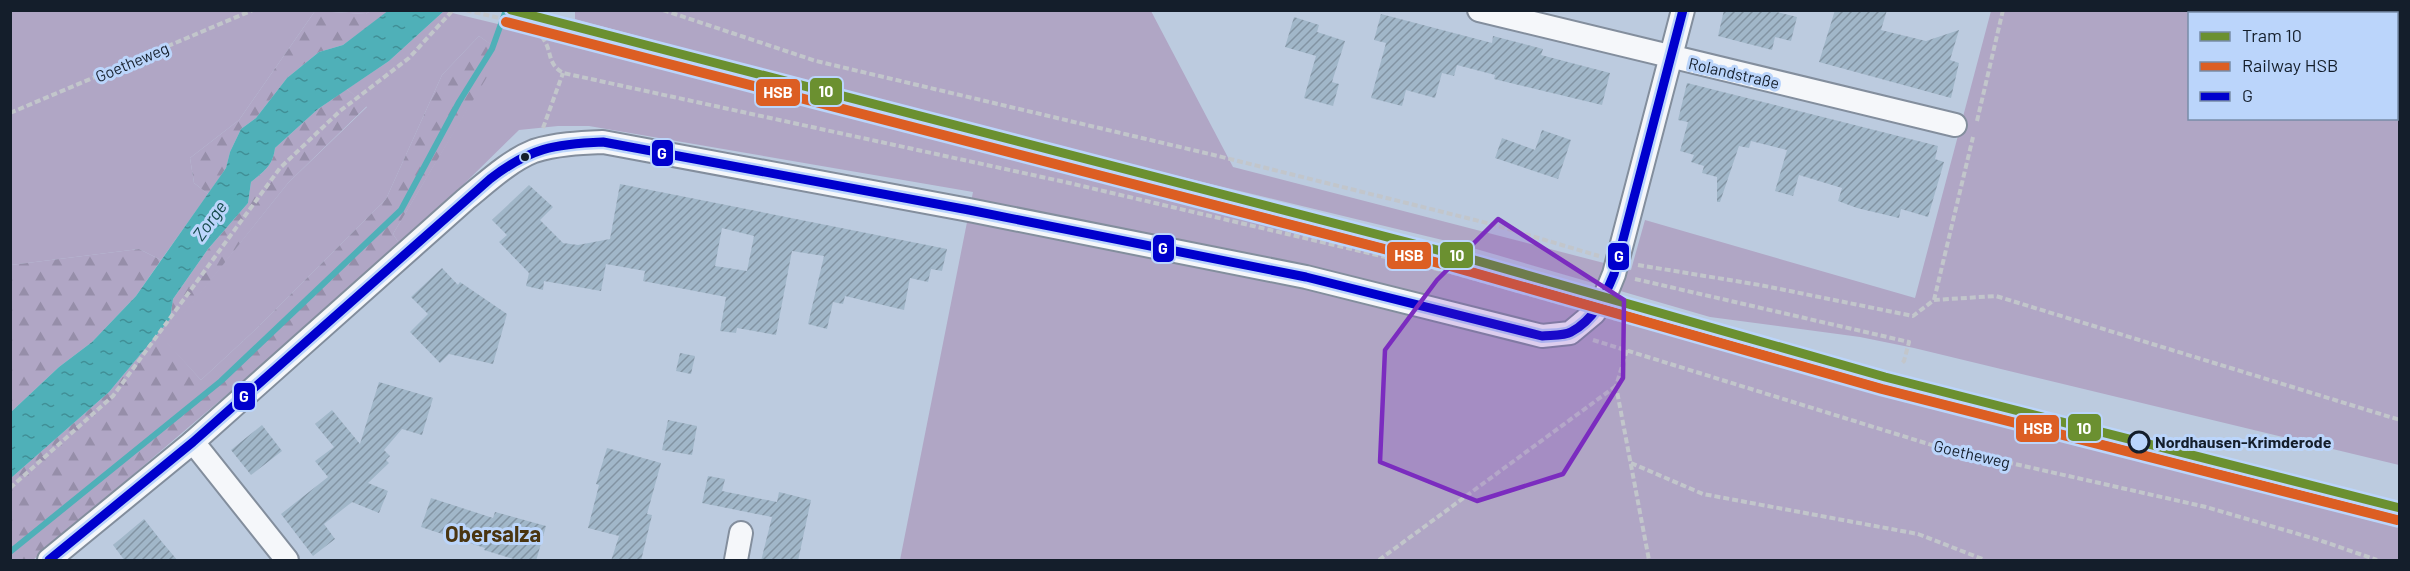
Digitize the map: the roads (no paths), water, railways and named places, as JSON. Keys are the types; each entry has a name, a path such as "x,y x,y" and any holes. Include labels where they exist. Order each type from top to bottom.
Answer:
{"street":[{"name":"Rolandstraße","path":"1479,10 1954,125"},
{"path":"49,561 193,442 466,199 502,170 534,152 571,143 603,142 969,210 1306,277 1542,336 1570,333 1600,305 1616,268 1683,10"},
{"path":"193,442 287,561"},
{"path":"736,561 741,533"}],"water":[{"name":"Zorge","path":"389,10 444,11 389,61 318,109 275,148 270,164 251,182 248,203 208,249 173,299 170,319 109,392 11,478 11,412 59,367 92,342 136,296 226,168 230,152 241,129 256,118 287,78 319,52 343,45"}],"waterway":[{"path":"10,552 221,381 401,210 459,102 492,49 506,10"}],"tram line":[{"name":"10","path":"511,10 1453,254 1885,377 2400,508"}],"rail line":[{"name":"HSB","path":"506,22 1450,266 1882,389 2397,520"}],"place":[{"name":"Nordhausen-Krimderode","path":"2139,442"}],"district":[{"name":"Obersalza","path":"493,534"}]}
